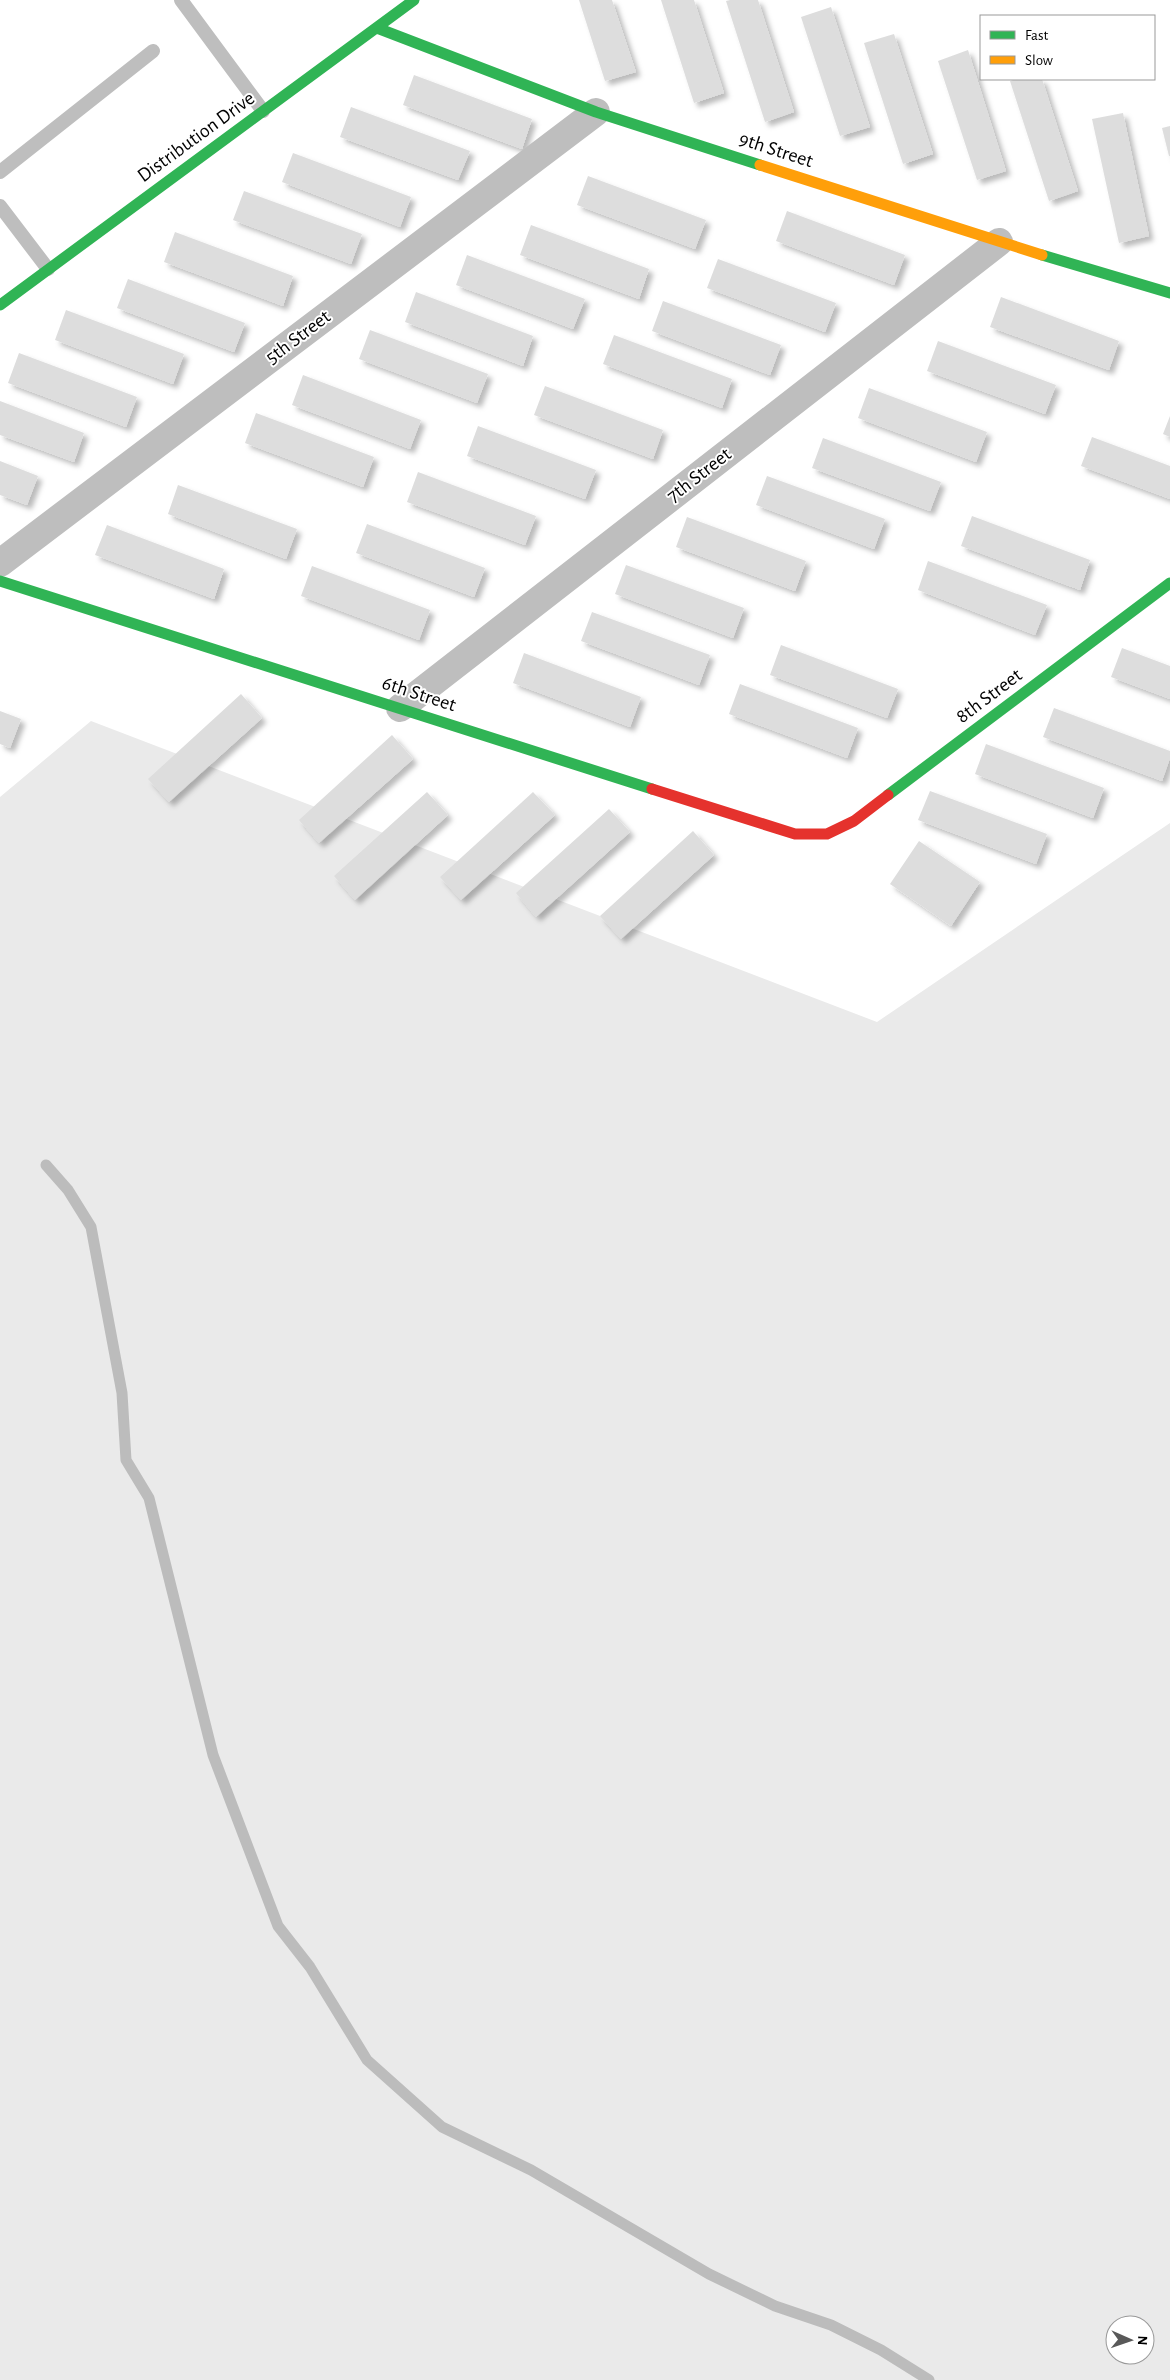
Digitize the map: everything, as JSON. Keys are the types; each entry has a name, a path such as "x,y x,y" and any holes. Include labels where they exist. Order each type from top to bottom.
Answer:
{"street":[{"name":"Distribution Drive","path":"0,305 414,0"},
{"name":"9th Street","path":"377,28 596,112 999,242 1170,293"},
{"name":"5th Street","path":"0,563 596,112"},
{"name":"7th Street","path":"400,708 999,242"},
{"name":"6th Street","path":"0,581 795,834 827,834"},
{"name":"8th Street","path":"827,834 854,821 1170,583"}],"lane":[{"path":"181,0 263,111"},
{"path":"0,172 153,51"},
{"path":"1,210 48,269"}],"shaded area":[{"path":"91,721 877,1022 1170,823 1170,2380 0,2380 0,797"}],"building":[{"path":"579,0 612,0 636,72 605,81"},
{"path":"661,0 694,0 724,93 694,103"},
{"path":"758,0 794,112 765,122 726,1"},
{"path":"831,7 870,127 840,136 801,17"},
{"path":"894,34 933,154 903,164 864,43"},
{"path":"968,50 1006,171 977,180 938,61"},
{"path":"414,75 532,119 522,149 403,105"},
{"path":"1042,80 1078,191 1049,201 1010,81"},
{"path":"351,107 470,151 458,180 340,137"},
{"path":"1123,113 1149,236 1119,243 1092,119"},
{"path":"1170,126 1170,156 1169,156 1162,128"},
{"path":"293,153 411,197 400,227 282,182"},
{"path":"588,176 706,220 695,249 577,205"},
{"path":"244,191 362,234 351,264 233,220"},
{"path":"787,211 905,255 894,285 776,241"},
{"path":"531,225 649,269 639,299 520,255"},
{"path":"175,232 293,276 283,306 164,262"},
{"path":"467,255 585,299 573,329 456,285"},
{"path":"718,259 836,303 825,332 707,288"},
{"path":"128,279 245,323 234,352 117,308"},
{"path":"416,292 533,336 523,366 405,322"},
{"path":"1001,297 1119,341 1109,370 990,327"},
{"path":"663,301 781,345 770,375 652,331"},
{"path":"66,310 184,354 173,384 55,340"},
{"path":"370,330 488,374 477,403 359,359"},
{"path":"614,335 732,379 722,408 603,364"},
{"path":"938,341 1056,385 1045,414 927,371"},
{"path":"19,353 137,397 126,427 8,383"},
{"path":"303,375 421,420 410,449 292,405"},
{"path":"545,386 663,430 653,459 534,415"},
{"path":"869,388 987,432 976,462 858,418"},
{"path":"0,401 84,433 74,462 0,435"},
{"path":"256,413 374,457 363,487 245,443"},
{"path":"1170,416 1170,437 1163,434"},
{"path":"478,426 596,470 585,499 467,456"},
{"path":"1092,437 1170,466 1170,499 1081,466"},
{"path":"823,438 941,482 930,511 812,468"},
{"path":"0,461 38,476 27,505 0,495"},
{"path":"418,472 536,516 525,545 407,502"},
{"path":"767,476 885,519 874,549 756,505"},
{"path":"178,485 297,529 286,559 168,514"},
{"path":"972,516 1090,560 1080,590 961,546"},
{"path":"687,517 806,561 795,591 676,547"},
{"path":"367,524 485,568 474,597 356,553"},
{"path":"107,525 224,569 214,599 95,555"},
{"path":"928,561 1047,605 1035,635 918,590"},
{"path":"626,565 744,608 733,638 615,594"},
{"path":"312,566 430,610 419,640 301,596"},
{"path":"592,612 710,655 699,685 581,641"},
{"path":"781,645 898,689 887,718 770,675"},
{"path":"1122,648 1170,666 1170,699 1111,677"},
{"path":"524,653 641,697 630,727 513,683"},
{"path":"740,684 858,728 847,758 729,714"},
{"path":"241,694 262,718 169,802 148,779"},
{"path":"1054,708 1170,751 1170,758 1162,781 1043,737"},
{"path":"0,711 21,719 10,748 0,744"},
{"path":"392,735 413,759 319,843 299,820"},
{"path":"986,744 1104,788 1093,818 975,774"},
{"path":"930,791 1047,834 1036,864 918,820"},
{"path":"427,792 448,815 355,900 334,876"},
{"path":"533,792 555,815 461,900 440,877"},
{"path":"609,809 630,832 536,917 516,893"},
{"path":"693,831 714,855 621,939 600,916"},
{"path":"919,841 980,882 951,926 890,884"}],"waterway":[{"path":"46,1165 68,1190 91,1227 122,1393 126,1460 149,1498 213,1755 278,1926 310,1967 367,2060 442,2127 531,2170 709,2274 775,2306 831,2325 881,2350 929,2380"}],"traffic: fast":[{"path":"0,305 414,0"},
{"path":"377,28 596,112 760,165"},
{"path":"1042,255 1170,293"},
{"path":"0,581 652,789"},
{"path":"888,795 1170,583"}],"traffic: slow":[{"path":"760,165 1042,255"}],"traffic: jam":[{"path":"652,789 795,834 827,834 854,821 888,795"}]}
